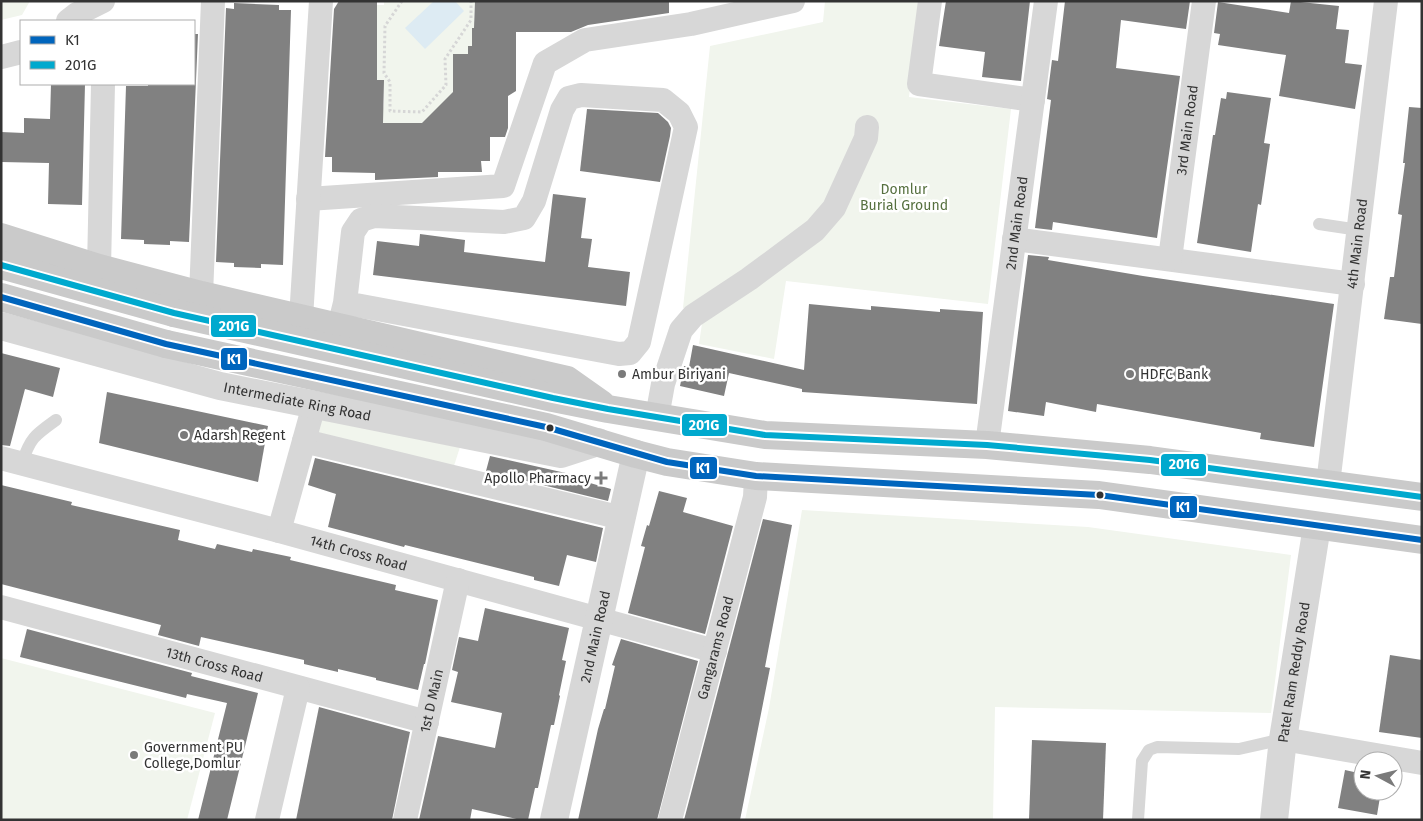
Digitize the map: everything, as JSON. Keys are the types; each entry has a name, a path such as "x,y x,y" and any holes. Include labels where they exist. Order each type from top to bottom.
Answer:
{"main road":[{"path":"1,237 99,268 301,318 342,315 567,380 608,409"},
{"path":"1,265 174,313 543,396 608,409 765,435 987,445 1150,460 1422,497"},
{"path":"1,298 166,344 546,427 667,462 756,476 1099,495 1422,540"}],"street":[{"path":"69,20 77,14 104,1 105,20"},
{"path":"202,295 212,1"},
{"path":"301,318 321,1"},
{"path":"308,199 503,186 545,62 585,40 691,24 793,1"},
{"path":"930,1 919,84 1033,100"},
{"name":"2nd Main Road","path":"987,445 1046,1"},
{"name":"3rd Main Road","path":"1170,259 1204,1"},
{"name":"4th Main Road","path":"1328,484 1386,1"},
{"path":"1,57 20,52"},
{"path":"99,268 103,85"},
{"path":"581,95 663,100 680,113 686,127 639,342 630,353 619,354 342,315 353,232 361,220 374,216 504,222 524,218 534,201 562,110 569,98 581,95"},
{"path":"657,417 663,384 681,330 693,316 749,279 815,230 834,208 866,138 867,127"},
{"path":"1014,238 1353,284"},
{"name":"Intermediate Ring Road","path":"1,326 220,386 561,454 598,442"},
{"path":"278,531 314,405"},
{"path":"304,442 622,518"},
{"name":"2nd Main Road","path":"554,820 636,454"},
{"name":"14th Cross Road","path":"12,460 715,651"},
{"name":"Gangarams Road","path":"670,820 755,497 756,476"},
{"name":"Patel Ram Reddy Road","path":"1274,820 1283,739 1317,526"},
{"name":"1st D Main","path":"405,820 458,580"},
{"name":"13th Cross Road","path":"1,607 427,722"},
{"path":"267,820 298,688"},
{"path":"1283,739 1422,764"}],"lane":[{"path":"1318,224 1359,230"},
{"path":"12,460 27,448 34,436 56,420"},
{"path":"1138,820 1142,762 1149,750 1157,747 1239,749 1283,739"}],"path":[{"path":"402,1 385,26 384,73 390,82 390,112 422,112 446,85 445,59 471,20 470,1"}],"green space":[{"path":"1,1 30,1 22,15 1,20"},
{"path":"384,1 475,1 474,21 482,28 472,28 472,46 468,54 453,54 456,89 433,123 380,123 384,104 384,80 377,80 377,5 384,5"},
{"name":"Domlur Burial Ground","path":"825,1 920,1 909,97 1011,109 988,304 786,281 774,359 699,344 705,303 683,308 710,46 823,22"},
{"path":"320,417 460,447 453,469 313,438"},
{"path":"802,510 1088,527 1291,555 1271,713 995,707 993,820 745,820 769,708"},
{"name":"Government PU College,Domlur","path":"1,658 215,713 187,820 1,820"}],"shaded area":[{"path":"434,1 455,1 464,11 425,49 405,28"}],"building":[{"path":"339,1 377,1 377,80 384,80 383,123 422,123 453,92 453,54 468,54 468,46 472,46 475,1 669,1 669,13 588,25 571,32 516,32 516,91 508,96 508,128 505,137 490,137 490,161 481,161 482,172 438,172 438,177 375,180 375,173 332,172 332,157 325,157 334,9"},
{"path":"946,1 1030,1 1021,81 982,77 985,52 939,46"},
{"path":"1065,1 1190,1 1186,29 1121,20 1116,68 1180,76 1157,238 1053,222 1052,230 1035,228 1051,100 1047,99 1052,60 1058,61"},
{"path":"1291,1 1339,6 1336,29 1349,30 1345,63 1362,65 1355,109 1279,96 1286,55 1218,45 1220,34 1214,33 1218,2 1289,13"},
{"path":"234,3 279,5 279,10 291,10 283,265 261,264 261,268 234,267 234,263 216,262 226,8 234,9"},
{"path":"195,34 198,34 189,242 170,241 170,245 144,244 144,240 121,239 126,86 195,85"},
{"path":"51,85 85,85 82,205 48,204 49,163 1,162 1,132 24,133 24,118 50,119"},
{"path":"1227,92 1271,98 1264,143 1270,144 1261,205 1258,204 1251,252 1197,243 1213,135 1215,135 1221,98 1226,99"},
{"path":"1409,107 1422,108 1422,324 1384,319 1390,277 1394,277 1402,215 1398,214 1405,163 1403,163"},
{"path":"587,109 658,113 668,122 671,128 670,136 660,182 580,171"},
{"path":"553,194 586,198 581,238 592,239 588,267 630,272 626,306 373,275 377,241 419,246 420,234 465,240 464,252 545,262"},
{"path":"1028,255 1049,257 1048,260 1143,276 1334,304 1314,447 1260,439 1261,433 1097,404 1096,412 1046,402 1044,416 1008,411"},
{"path":"809,304 871,310 871,306 940,312 940,309 983,312 977,404 802,392 802,389 729,373 724,396 680,386 684,366 689,367 693,345 804,370"},
{"path":"1,353 60,368 53,397 25,389 10,446 1,445"},
{"name":"Adarsh Regent","path":"107,392 268,426 258,482 99,443"},
{"path":"490,456 570,474 569,477 611,489 608,501 486,471"},
{"path":"315,458 603,528 596,562 567,555 559,586 534,580 534,577 405,545 404,547 328,527 336,494 308,485"},
{"path":"1,485 72,502 71,505 180,530 178,540 215,549 217,544 252,552 253,549 291,557 290,560 396,585 395,590 438,600 418,690 338,669 338,672 304,664 304,660 201,637 199,646 158,635 161,625 1,584"},
{"path":"659,491 687,498 683,512 733,526 705,634 628,613 645,547 641,546"},
{"path":"763,519 792,525 765,667 770,668 740,820 684,820"},
{"path":"485,608 569,628 562,660 566,661 560,696 554,725 551,725 538,788 535,788 528,820 472,809 470,820 419,820 438,736 495,748 502,713 451,702 458,672 452,670 459,637 478,641"},
{"path":"27,629 192,673 191,676 258,693 227,820 198,820 227,703 187,694 186,698 20,657"},
{"path":"621,639 698,661 657,820 578,820 598,729 605,709 615,666 612,665"},
{"path":"1390,655 1422,660 1422,738 1379,732"},
{"path":"319,707 410,732 392,820 296,820"},
{"path":"1032,740 1106,743 1103,820 1029,820"},
{"path":"1345,770 1353,772 1353,801 1379,801 1377,815 1338,808"}],"transit line":[{"name":"201G","path":"1,265 174,313 553,398 765,435 987,445 1150,460 1422,497"},
{"name":"K1","path":"1,297 166,344 546,427 667,462 756,476 1099,495 1422,540"}],"place":[{"name":"Ambur Biriyani","path":"622,374"},
{"name":"HDFC Bank","path":"1130,374"},
{"name":"Adarsh Regent","path":"184,435"},
{"name":"Apollo Pharmacy","path":"601,478"},
{"name":"Government PU College,Domlur","path":"134,755"}]}
